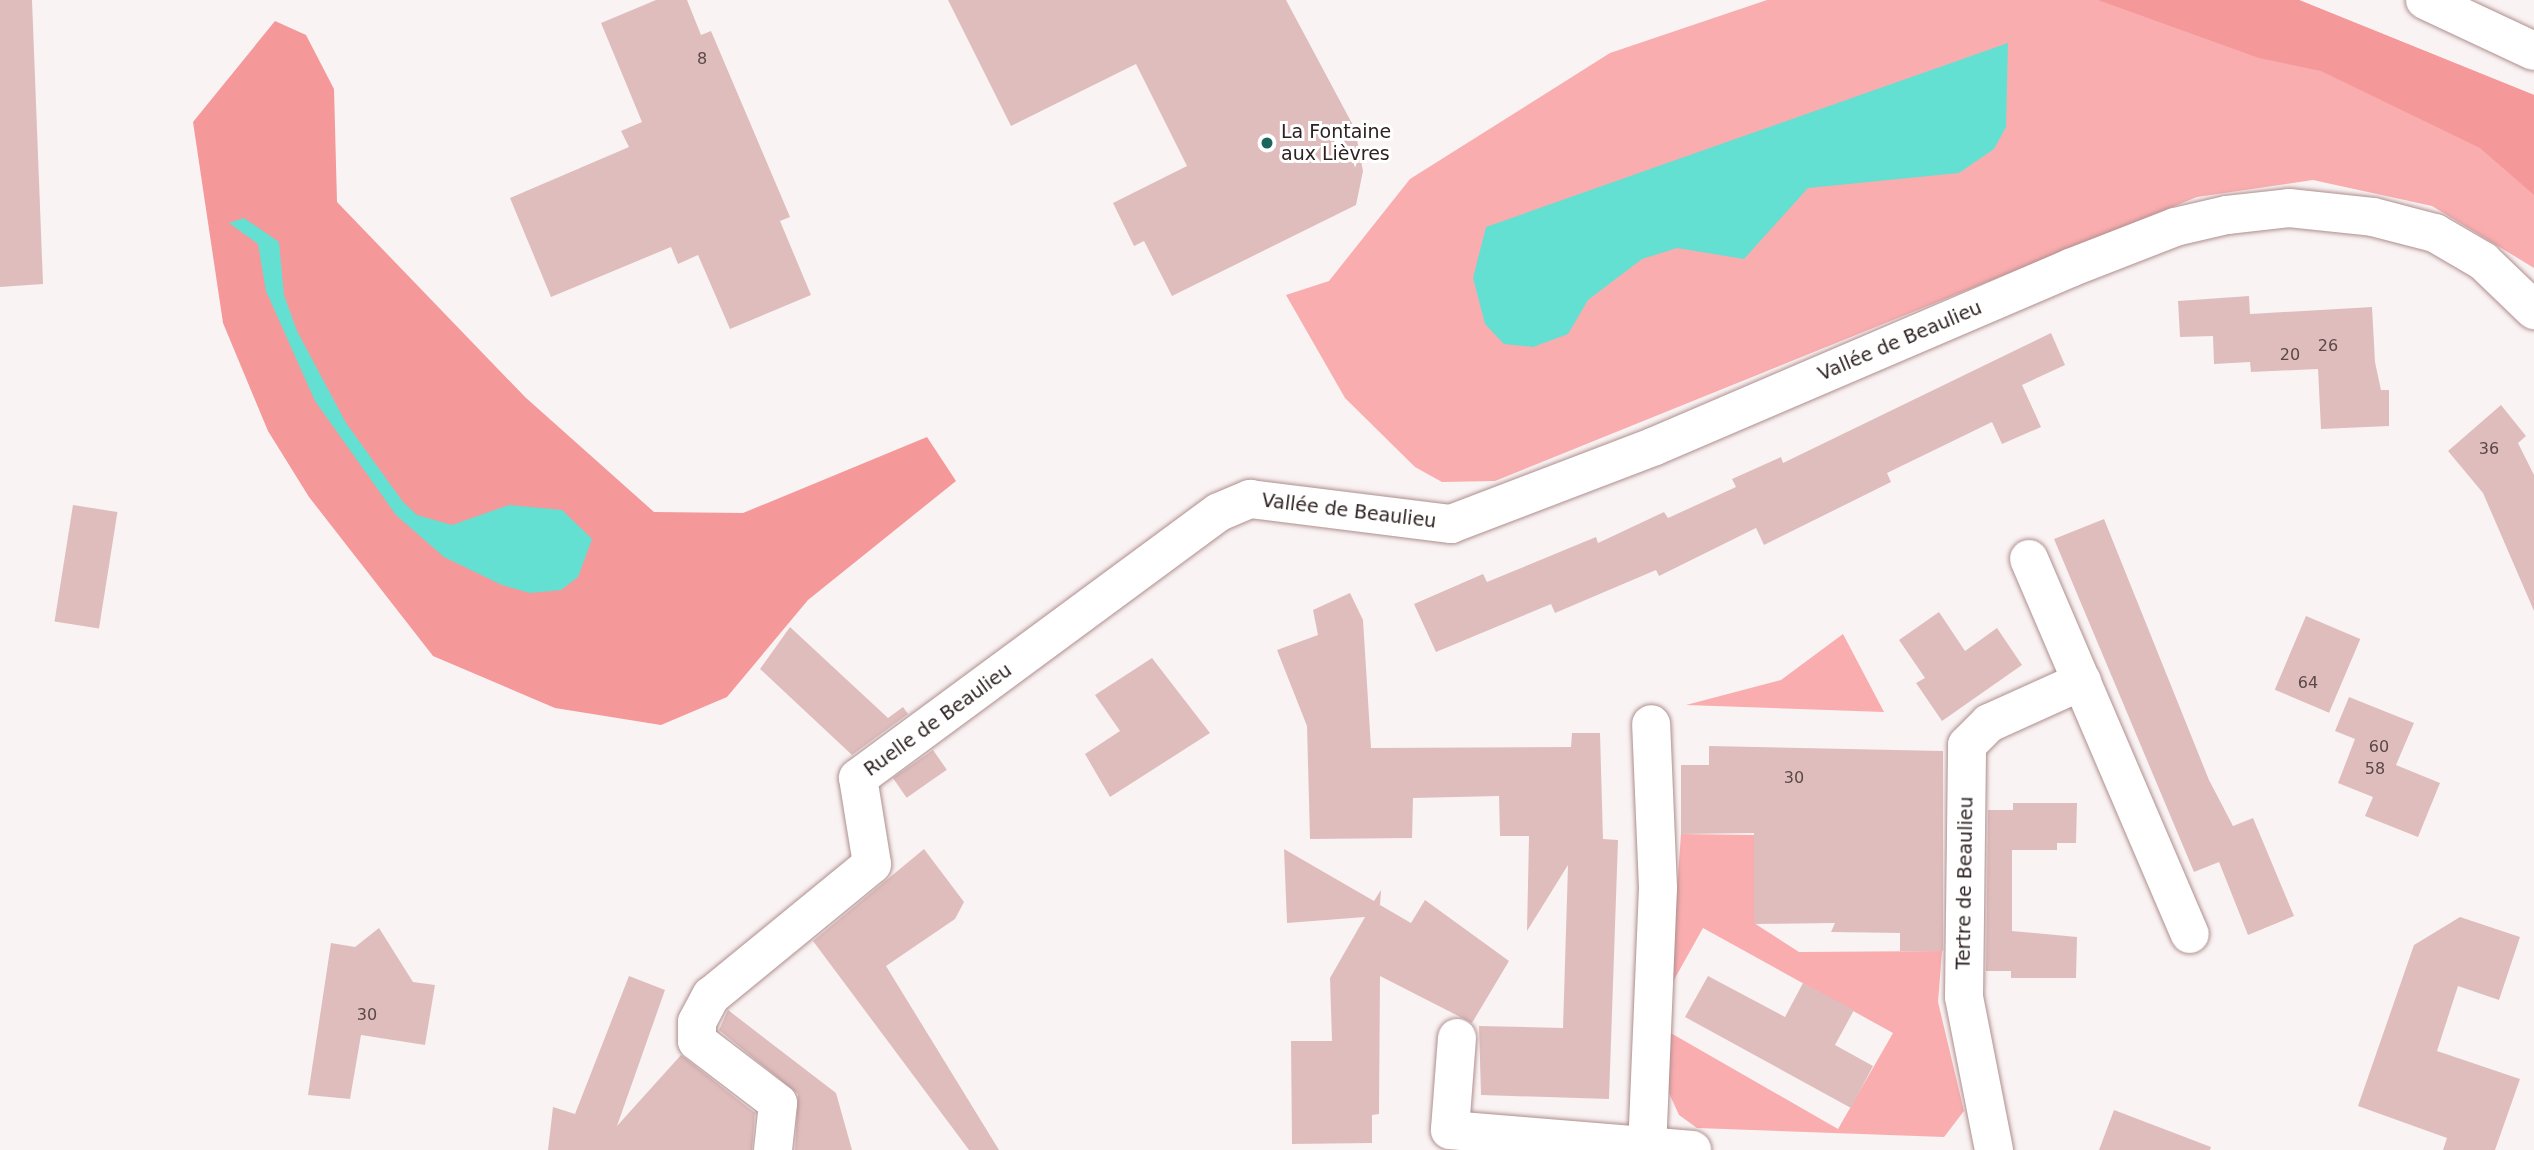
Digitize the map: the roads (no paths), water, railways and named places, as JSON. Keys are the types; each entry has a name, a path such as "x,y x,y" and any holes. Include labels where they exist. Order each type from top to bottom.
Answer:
{"street":[{"path":"2425,0 2534,51"},
{"name":"Vallée de Beaulieu","path":"1250,499 1451,524 1655,446 2070,268 2175,227 2227,215 2289,208 2373,217 2435,233 2483,261 2534,310"},
{"name":"Ruelle de Beaulieu","path":"773,1150 778,1103 697,1041 697,1021 711,996 873,864 858,778 1219,512 1250,499"},
{"path":"2029,559 2190,934"},
{"name":"Tertre de Beaulieu","path":"1994,1150 1964,997 1967,745 1990,723 2082,681"},
{"path":"1647,1149 1658,888 1651,724"},
{"path":"1457,1038 1450,1130 1647,1149 1692,1150"}],"water":[{"path":"2008,43 2006,127 1994,149 1959,173 1808,188 1744,259 1677,248 1642,259 1588,300 1568,334 1533,347 1504,344 1485,324 1473,278 1486,227"},
{"path":"244,218 279,242 284,295 297,331 346,423 403,502 417,515 452,525 509,505 562,510 592,539 578,577 561,590 530,593 502,585 444,557 396,515 315,401 266,291 258,244 229,223"}],"place":[{"name":"La Fontaine aux Lièvres","path":"1267,143"}]}
